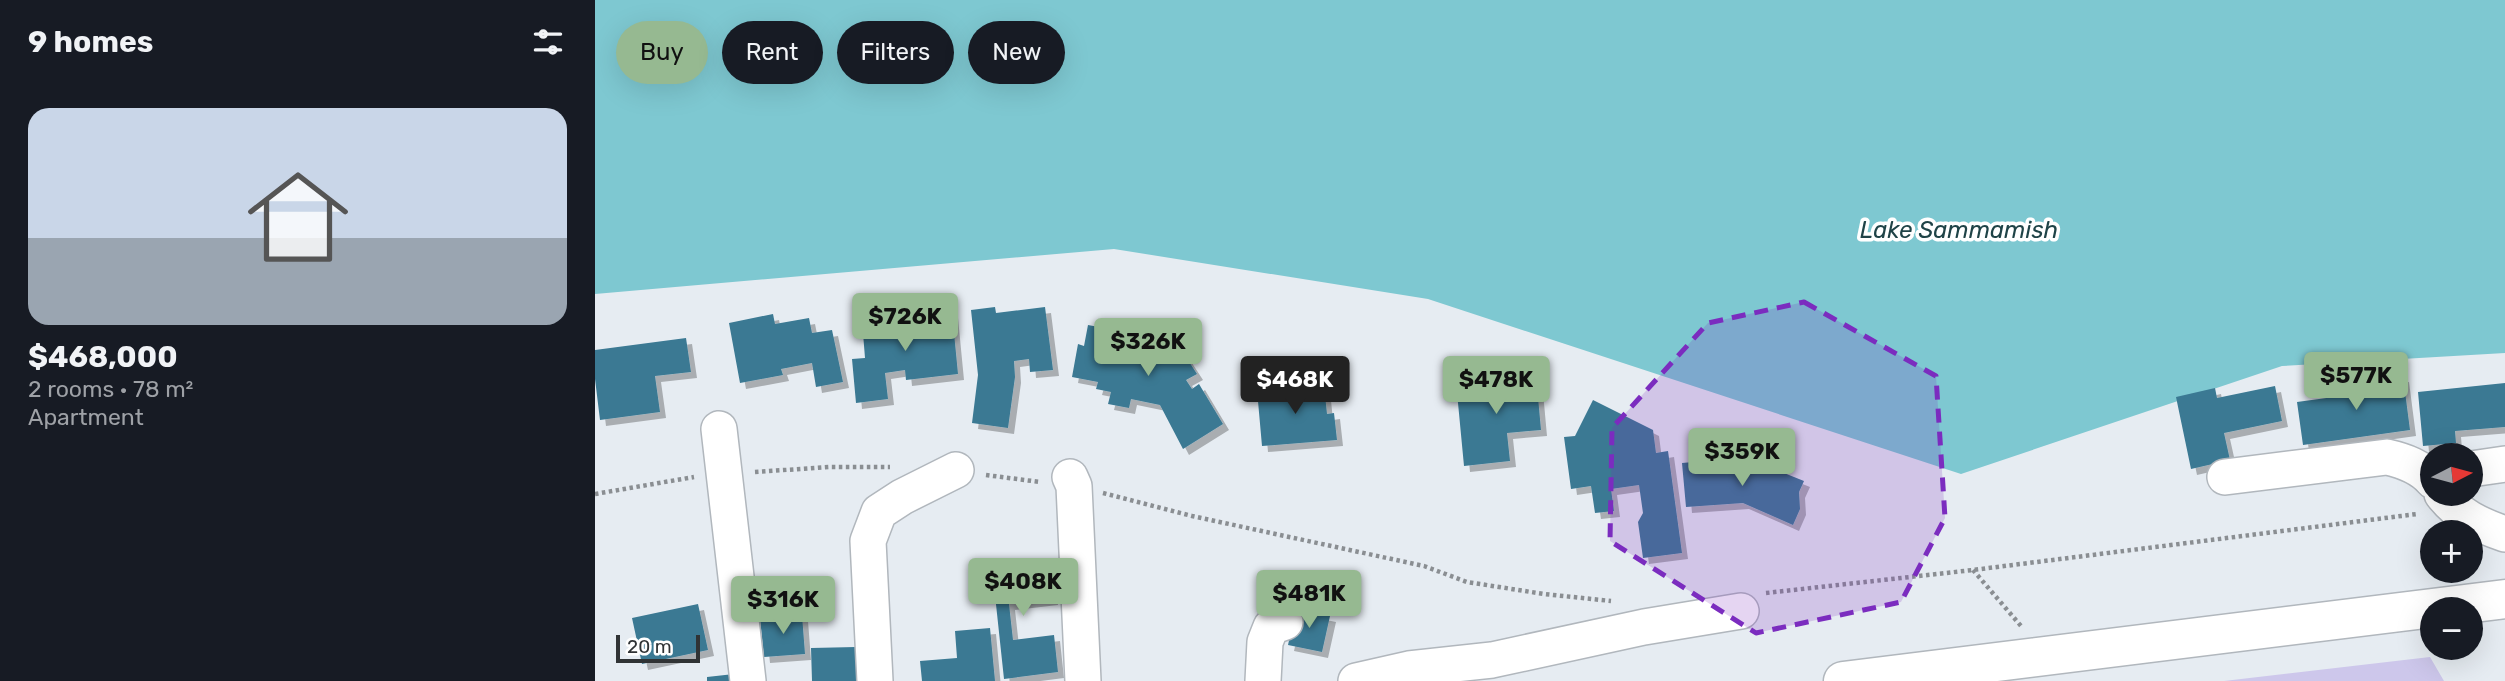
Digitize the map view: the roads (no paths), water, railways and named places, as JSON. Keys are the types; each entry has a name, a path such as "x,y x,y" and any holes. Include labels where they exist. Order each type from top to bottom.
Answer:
{"main road":[{"path":"1843,681 2505,599"}],"lane":[{"path":"719,429 748,681"},
{"path":"2225,477 2387,457 2407,461 2420,472"},
{"path":"2483,467 2505,464"},
{"path":"875,681 868,541 879,512 956,470"},
{"path":"1072,481 1083,681"},
{"path":"2458,506 2476,524 2505,534"},
{"path":"1356,681 1409,668 1492,660 1748,602"},
{"path":"1263,681 1265,642 1271,627 1285,622"}],"water":[{"name":"Lake Sammamish","path":"595,0 2505,0 2505,353 2282,366 1961,474 1428,299 1114,249 595,294"}]}
